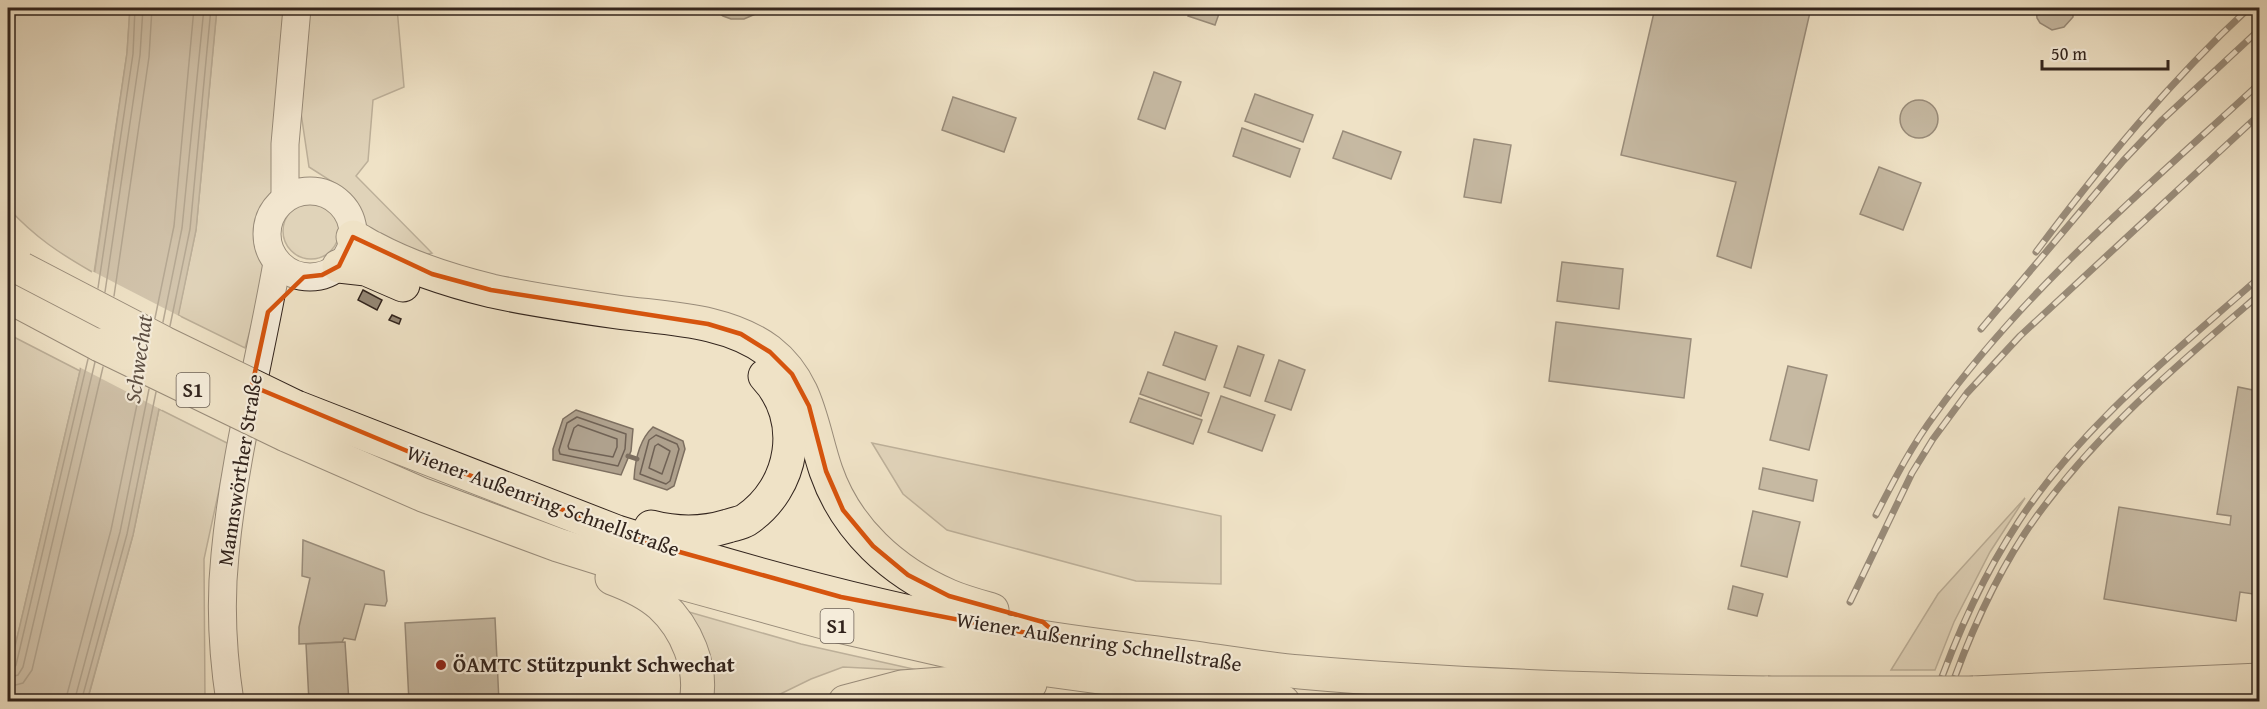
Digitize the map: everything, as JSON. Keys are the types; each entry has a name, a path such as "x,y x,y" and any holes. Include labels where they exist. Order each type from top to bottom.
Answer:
{"highway":[{"path":"353,237 372,248 432,274 491,290 570,306 708,324 741,334 770,352 792,374 808,406 826,471 843,510 873,546 908,575 949,596 1004,614 1043,622 1063,640"},
{"path":"339,266 366,269 430,297 488,311 567,326 708,345 734,353 754,364 771,382 786,410 791,438 786,471 769,501 744,521 710,531 675,533 650,527 617,532"},
{"name":"Wiener Außenring Schnellstraße","path":"12,294 100,345 291,421 669,549 841,597 991,628 1063,640 1296,671 1414,681 1612,690 1973,693 2259,680"},
{"name":"Wiener Außenring Schnellstraße","path":"12,294 164,344 291,421 423,495 558,545 660,577 834,625 1005,664 1283,702"},
{"path":"558,545 592,571 627,584 660,604 681,628 694,658 698,691 696,702"},
{"path":"845,702 902,687 969,682 1079,689 1123,680"}],"main road":[{"path":"285,198 285,144 297,8"},
{"path":"285,144 314,191"},
{"path":"314,191 330,196 343,206 351,221 353,237 349,253 339,266 322,275 304,277 290,272 277,263 268,247 267,229 273,212 285,198 299,192 314,191"},
{"name":"Mannswörther Straße","path":"230,702 223,595 224,557 259,345 277,263"},
{"path":"268,312 304,277"}],"highlighted area":[{"path":"353,237 432,274 491,290 708,324 741,334 770,352 792,374 809,406 826,471 843,510 873,546 908,575 949,596 1043,622 1063,640 841,597 669,549 431,461 252,386 268,312 304,277 322,275 339,266"}],"shaded area":[{"path":"18,8 130,8 127,53 94,273 48,244 8,208 8,40"},
{"path":"217,8 286,8 279,190 259,215 256,238 266,275 245,348 178,315 196,230"},
{"path":"307,8 397,8 404,87 373,100 368,161 356,176 432,253 413,258 371,235 358,206 339,186 309,167 301,113 307,52"},
{"path":"305,203 317,203 327,207 335,215 339,231 335,247 327,255 317,259 305,259 295,255 287,247 283,237 283,225 287,215 295,207"},
{"path":"8,334 80,371 8,676"},
{"path":"159,409 229,444 204,559 205,701 87,702 133,535"},
{"path":"872,443 1221,516 1221,584 1136,581 947,530 903,494"},
{"path":"2025,498 1990,552 1954,622 1935,670 1891,670 1938,594"},
{"path":"682,610 801,644 922,671 843,667 811,679 766,701 706,701"},
{"path":"992,695 1057,698 1082,701 930,702"}],"water":[{"name":"Schwechat","path":"130,8 217,8 196,230 133,535 87,701 8,702 8,676 80,371 127,53"},
{"path":"576,410 633,429 631,451 621,475 553,460 553,449 563,419"},
{"path":"653,427 683,441 685,449 674,486 667,490 634,479 639,451 644,438"}],"pier":[{"path":"92,271 181,317 162,410 77,366"}],"building":[{"path":"712,8 764,8 744,19 731,19"},
{"path":"1191,8 1221,8 1215,25 1188,16"},
{"path":"1655,8 1811,8 1751,268 1717,256 1736,182 1621,155"},
{"path":"2036,8 2073,8 2073,17 2064,27 2052,30 2040,23"},
{"path":"1154,72 1181,82 1165,129 1138,119"},
{"path":"1255,94 1313,115 1303,142 1245,121"},
{"path":"953,97 1016,118 1004,152 942,130"},
{"path":"1919,100 1926,101 1932,106 1937,112 1937,126 1932,132 1926,137 1919,138 1912,137 1906,132 1901,126 1900,119 1901,112 1906,106 1912,101"},
{"path":"1242,128 1300,149 1290,177 1233,156"},
{"path":"1343,131 1401,152 1391,179 1333,158"},
{"path":"1474,139 1511,145 1501,203 1464,197"},
{"path":"1879,167 1921,183 1903,230 1860,214"},
{"path":"1562,262 1623,269 1619,309 1557,301"},
{"path":"363,290 382,300 377,310 358,300"},
{"path":"392,315 401,319 399,324 389,320"},
{"path":"1556,322 1691,339 1684,398 1549,381"},
{"path":"1175,332 1217,346 1205,380 1163,365"},
{"path":"1238,346 1264,355 1250,396 1224,387"},
{"path":"1279,360 1305,370 1291,410 1265,401"},
{"path":"1788,366 1827,375 1809,450 1770,440"},
{"path":"2257,367 2260,367 2260,595 2240,592 2236,621 2104,599 2119,507 2230,525 2231,516 2217,514 2238,387 2253,390"},
{"path":"1148,372 1209,393 1201,416 1140,394"},
{"path":"1221,396 1275,415 1262,451 1208,432"},
{"path":"1139,398 1202,420 1193,444 1130,422"},
{"path":"1763,468 1817,480 1813,501 1759,489"},
{"path":"1753,511 1800,522 1787,577 1741,566"},
{"path":"303,540 384,571 387,601 385,606 365,604 355,640 344,638 342,642 299,644 299,627 310,578 302,576"},
{"path":"1733,586 1763,594 1757,616 1728,609"},
{"path":"495,618 499,702 409,702 405,623"},
{"path":"345,642 349,702 309,702 306,644"}],"waterway":[{"path":"628,456 637,459"}],"railway":[{"path":"2036,252 2086,187 2164,94 2249,8"},
{"path":"1981,329 2123,161 2162,120 2260,29"},
{"path":"1876,515 1927,425 1971,367 2009,323 2089,240 2260,83"},
{"path":"1850,602 1912,473 1933,439 1967,393 2020,336 2260,114"},
{"path":"1933,702 1960,631 1981,586 2019,521 2044,486 2071,453 2131,391 2260,277"},
{"path":"1946,702 1990,594 2025,533 2050,499 2076,466 2134,406 2260,294"}],"place":[{"name":"ÖAMTC Stützpunkt Schwechat","path":"441,665"}]}
